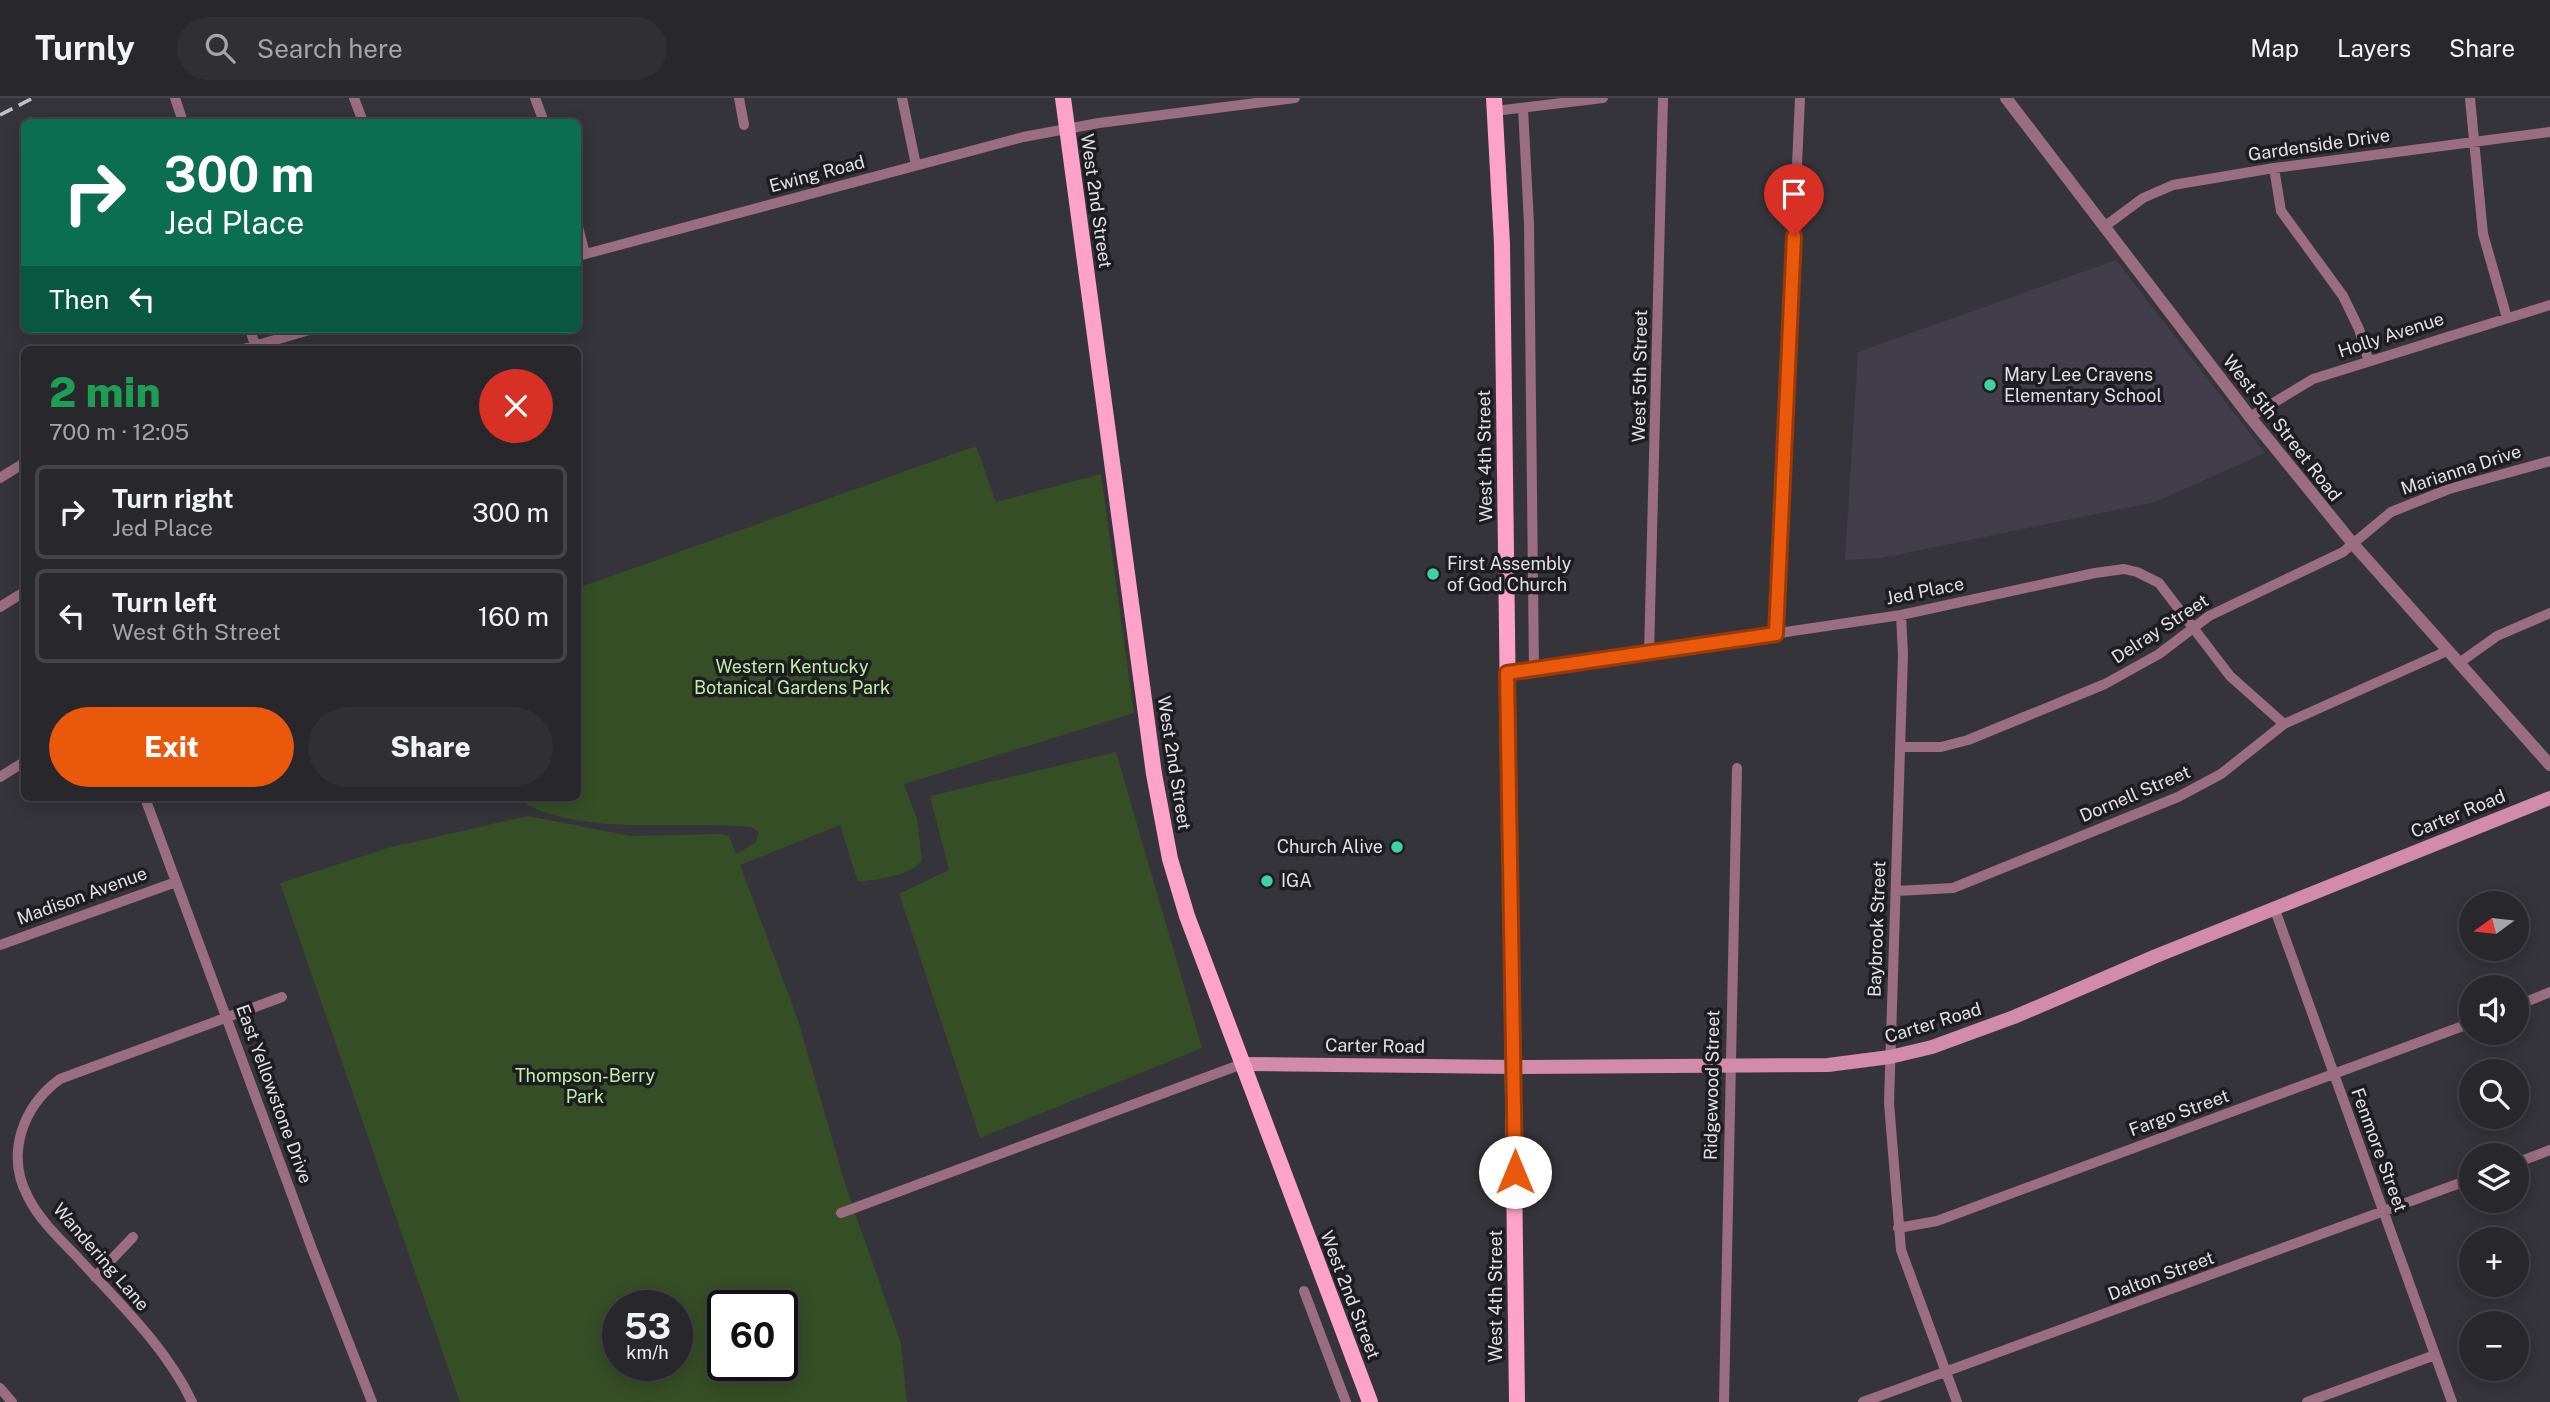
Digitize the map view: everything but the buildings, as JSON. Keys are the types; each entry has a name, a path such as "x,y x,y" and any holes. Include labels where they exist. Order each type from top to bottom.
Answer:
{"main road":[{"name":"West 2nd Street","path":"1063,98 1164,831 1187,916 1370,1402"},
{"name":"West 4th Street","path":"1495,104 1502,244 1517,1402"},
{"name":"Carter Road","path":"1242,1064 1514,1067 1828,1065 1890,1057 1932,1047 2014,1017 2550,798"}],"street":[{"path":"175,98 182,119"},
{"path":"354,98 362,119"},
{"path":"536,98 543,119"},
{"path":"739,98 744,125"},
{"path":"902,98 916,165"},
{"name":"Ewing Road","path":"581,255 1067,127 1295,98"},
{"path":"1495,104 1523,108 1603,98"},
{"name":"West 5th Street","path":"1649,654 1663,98"},
{"path":"1776,634 1800,98"},
{"name":"West 5th Street Road","path":"2006,98 2250,417 2354,545 2550,765"},
{"path":"2470,98 2483,234 2507,318"},
{"path":"1523,108 1530,224 1534,671"},
{"name":"Gardenside Drive","path":"2104,227 2143,198 2173,186 2274,168 2550,132"},
{"path":"2274,168 2281,211 2343,296 2359,329 2368,359"},
{"name":"Holly Avenue","path":"2250,417 2313,379 2368,359 2550,305"},
{"path":"251,333 255,345"},
{"path":"252,346 298,333"},
{"name":"Marianna Drive","path":"2354,545 2391,512 2418,499 2550,461"},
{"path":"0,478 21,466"},
{"name":"Delray Street","path":"1900,747 1941,747 2000,728 2133,671 2209,616 2354,545"},
{"name":"Jed Place","path":"1507,673 1901,615 2124,569 2159,583 2230,676 2284,724"},
{"path":"0,607 21,594"},
{"path":"2459,663 2497,636 2550,613"},
{"name":"Baybrook Street","path":"1901,615 1900,747 1889,1103 1898,1228 1909,1277 1957,1402"},
{"name":"Dornell Street","path":"1896,891 1953,888 2178,797 2221,774 2284,724 2447,651"},
{"path":"0,777 21,764"},
{"name":"Ridgewood Street","path":"1724,1402 1737,768"},
{"name":"East Yellowstone Drive","path":"146,801 307,1236 372,1402"},
{"name":"Madison Avenue","path":"0,945 176,882"},
{"name":"Fenmore Street","path":"2275,910 2452,1402"},
{"path":"2529,1001 2550,992"},
{"name":"Wandering Lane","path":"192,1402 177,1374 155,1345 47,1224 22,1184 18,1154 30,1110 49,1087 73,1072 282,997"},
{"name":"Fargo Street","path":"1898,1228 1937,1221 2459,1028"},
{"path":"841,1213 1242,1064"},
{"path":"2529,1158 2550,1150"},
{"name":"Dalton Street","path":"1863,1402 2459,1184"},
{"path":"95,1277 133,1237"},
{"path":"1304,1290 1346,1402"},
{"path":"1320,1332 1342,1327"},
{"path":"2307,1402 2435,1355"},
{"path":"0,1388 12,1402"}],"shaded area":[{"path":"2116,260 2265,453 2155,502 1881,558 1845,560 1858,352"}],"green space":[{"name":"Thompson-Berry Park","path":"976,446 996,502 1101,474 1134,713 904,784 917,819 922,860 917,866 901,874 858,882 840,825 740,865 798,1020 845,1184 901,1344 907,1402 460,1402 280,883 388,848 528,816 631,836 720,834 729,836 736,854 755,843 759,832 751,827 629,825 568,818 540,810 522,801 581,801 581,587"},
{"path":"1116,752 1202,1048 980,1138 899,894 949,870 930,796"}],"railway":[{"path":"0,115 33,98"}],"place":[{"name":"Mary Lee Cravens Elementary School","path":"1990,385"},
{"name":"First Assembly of God Church","path":"1433,574"},
{"name":"Church Alive","path":"1397,847"},
{"name":"IGA","path":"1267,881"}],"route":[{"path":"1515,1172 1507,673 1776,634 1794,236"}],"park label":[{"name":"Western Kentucky Botanical Gardens Park","path":"792,677"}]}
